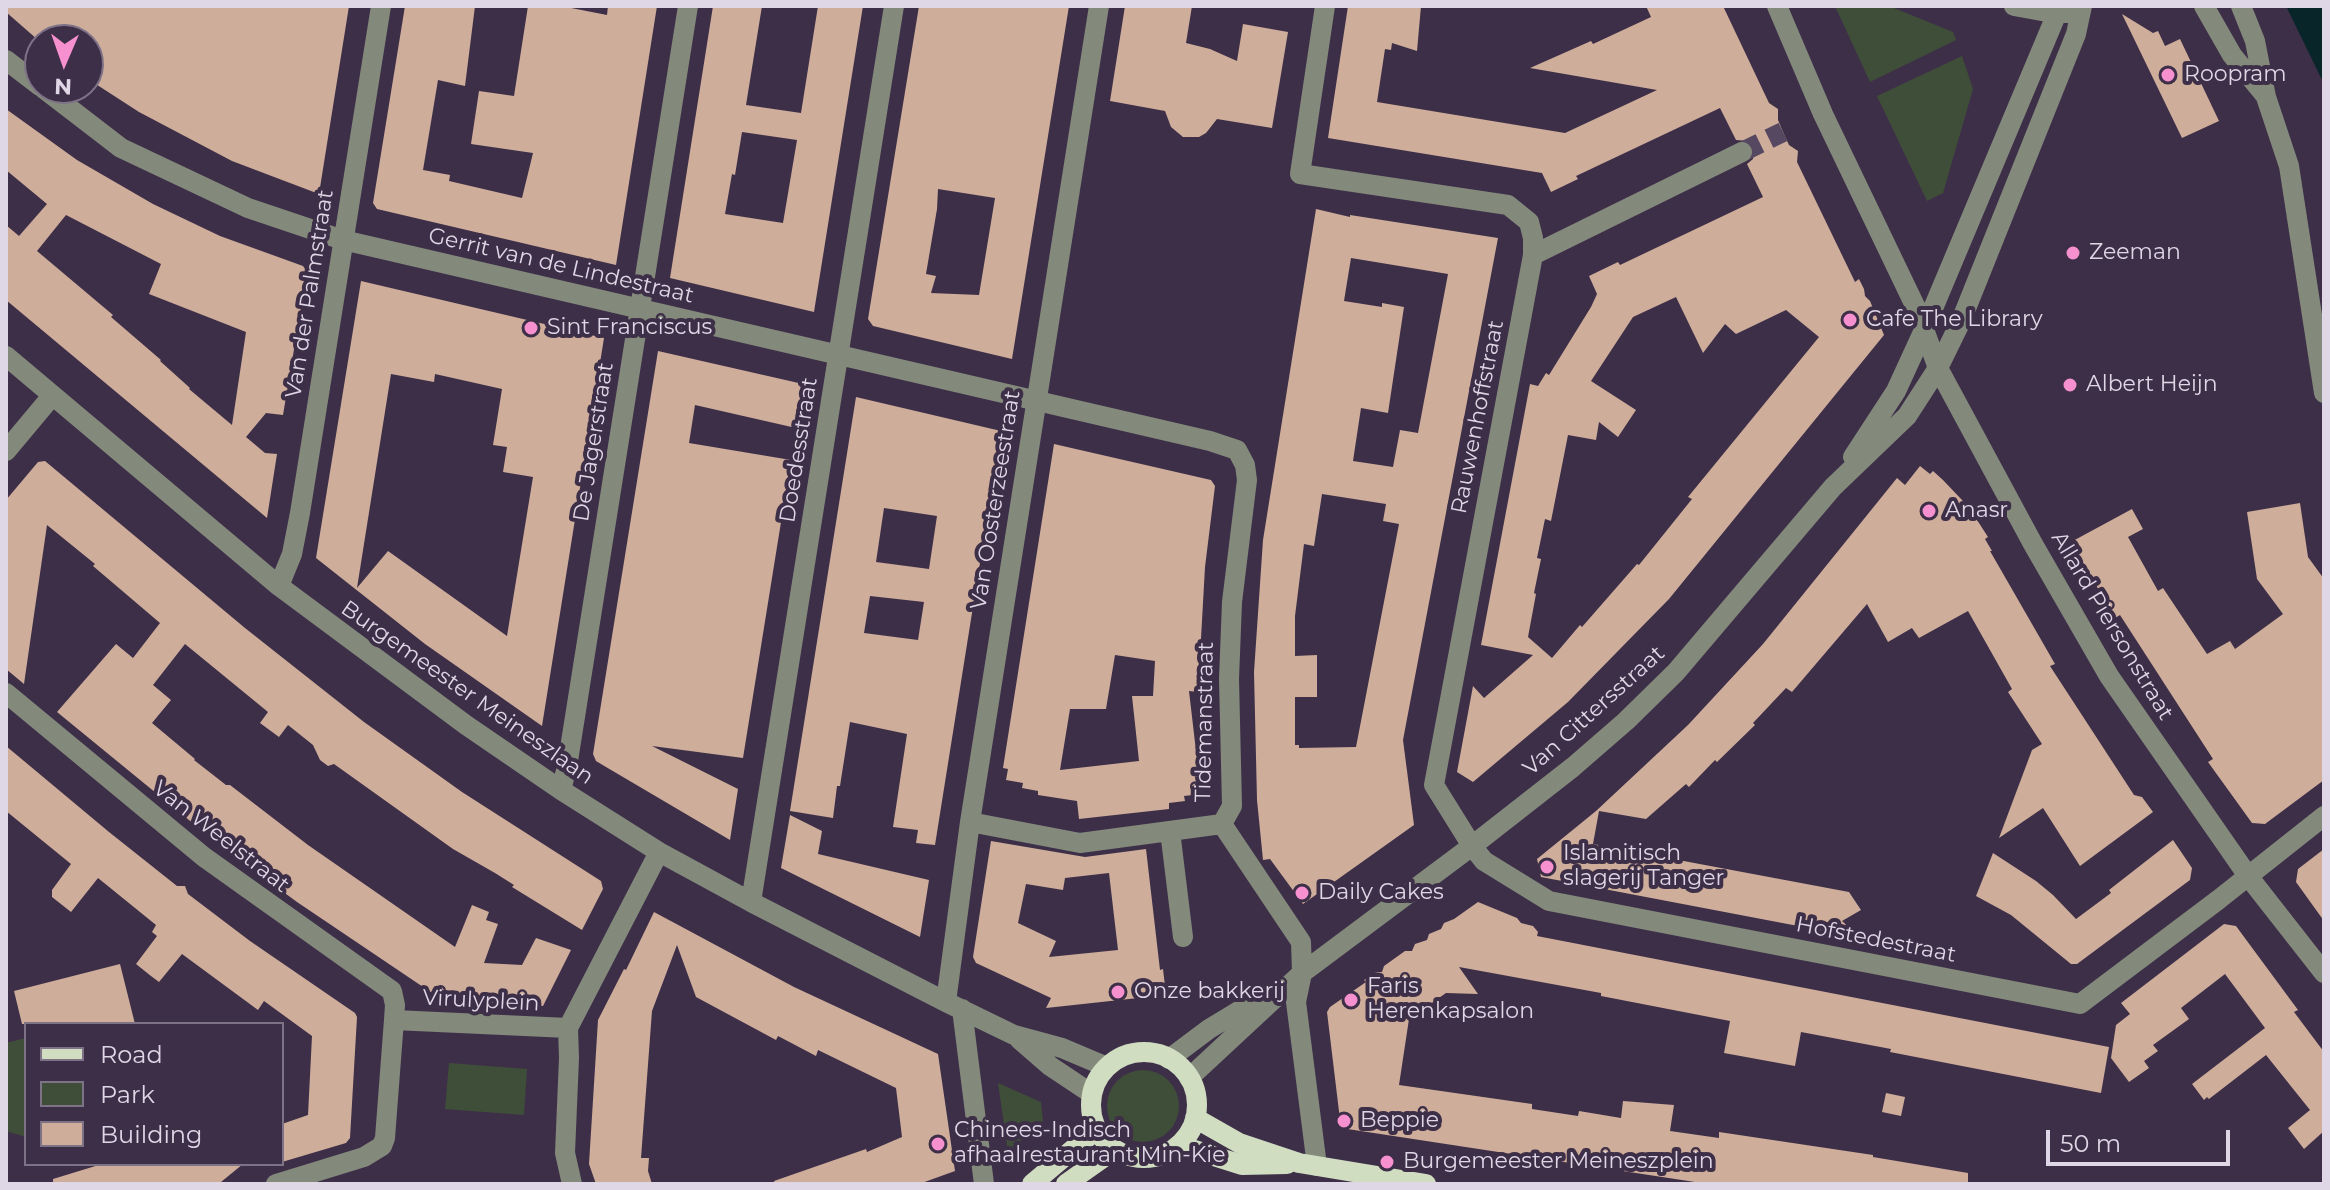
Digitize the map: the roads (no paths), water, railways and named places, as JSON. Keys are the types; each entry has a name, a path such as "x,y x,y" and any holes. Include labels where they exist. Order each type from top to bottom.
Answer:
{"main road":[{"path":"1147,1052 1169,1059 1189,1078 1196,1098 1195,1118 1188,1134 1179,1145 1163,1155 1130,1157 1114,1150 1101,1138 1091,1115 1092,1094 1097,1079 1107,1067 1126,1055 1147,1052"},
{"path":"1195,1118 1239,1143 1308,1165 1426,1184"},
{"path":"1032,1184 1096,1130"},
{"path":"1179,1145 1242,1165 1308,1165"},
{"path":"1066,1184 1114,1150"}],"street":[{"name":"Van der Palmstraat","path":"279,586 292,554 300,513 381,6"},
{"name":"De Jagerstraat","path":"561,790 688,6"},
{"name":"Doedesstraat","path":"751,902 894,6"},
{"name":"Van Oosterzeestraat","path":"954,1005 970,822 1099,6"},
{"name":"Rauwenhoffstraat","path":"1325,6 1300,174 1508,205 1529,222 1533,238 1533,255 1434,785 1472,846"},
{"path":"2014,6 2058,10 2086,8"},
{"path":"2204,6 2232,55 2266,97"},
{"path":"2241,6 2255,41 2266,97 2289,166 2324,393"},
{"name":"Van Cittersstraat","path":"1169,1059 1209,1029 1302,973 1472,846 1626,721 1676,672 1833,487 1907,416 1938,368 1961,321 2086,8"},
{"path":"1833,487 1896,391 2058,10"},
{"name":"Allard Piersonstraat","path":"1782,12 1823,114 1917,310 1938,368 2033,544 2109,676 2248,876 2324,973"},
{"name":"Gerrit van de Lindestraat","path":"6,60 24,74"},
{"name":"Gerrit van de Lindestraat","path":"64,104 121,148 248,208 343,240 1210,441 1237,450"},
{"path":"1533,255 1742,152"},
{"name":"Burgemeester Meineszlaan","path":"6,356 279,586 466,725 659,852 954,1005"},
{"path":"6,451 52,396"},
{"name":"Tidemanstraat","path":"1237,450 1245,465 1247,480 1232,602 1229,679 1232,806 1222,824 1301,942 1302,973"},
{"name":"Van Weelstraat","path":"6,693 204,857 392,991 394,1020"},
{"name":"Hofstedestraat","path":"1472,846 1484,861 1549,901 2080,1004 2324,816"},
{"path":"970,822 1080,843 1222,824"},
{"path":"1170,831 1183,937"},
{"path":"568,1028 659,852"},
{"path":"1302,973 1296,1002 1308,1165"},
{"name":"Van Cittersstraat","path":"1189,1078 1302,973"},
{"path":"954,1005 1014,1035 1062,1048 1107,1067"},
{"path":"954,1005 984,1184"},
{"name":"Virulyplein","path":"276,1184 364,1157 382,1146 394,1020 568,1028 565,1153 572,1184"},
{"path":"1014,1035 1050,1066 1092,1094"}],"tunnel":[{"path":"1742,152 1783,132"}],"place":[{"name":"Roopram","path":"2168,75"},
{"name":"Zeeman","path":"2073,253"},
{"name":"Cafe The Library","path":"1850,320"},
{"name":"Sint Franciscus","path":"531,328"},
{"name":"Albert Heijn","path":"2070,385"},
{"name":"Anasr","path":"1929,511"},
{"name":"Islamitisch slagerij Tanger","path":"1547,867"},
{"name":"Daily Cakes","path":"1302,893"},
{"name":"Onze bakkerij","path":"1118,992"},
{"name":"Faris Herenkapsalon","path":"1351,1000"},
{"name":"Beppie","path":"1344,1121"},
{"name":"Chinees-Indisch afhaalrestaurant Min-Kie","path":"938,1144"},
{"name":"Burgemeester Meineszplein","path":"1387,1162"}]}
